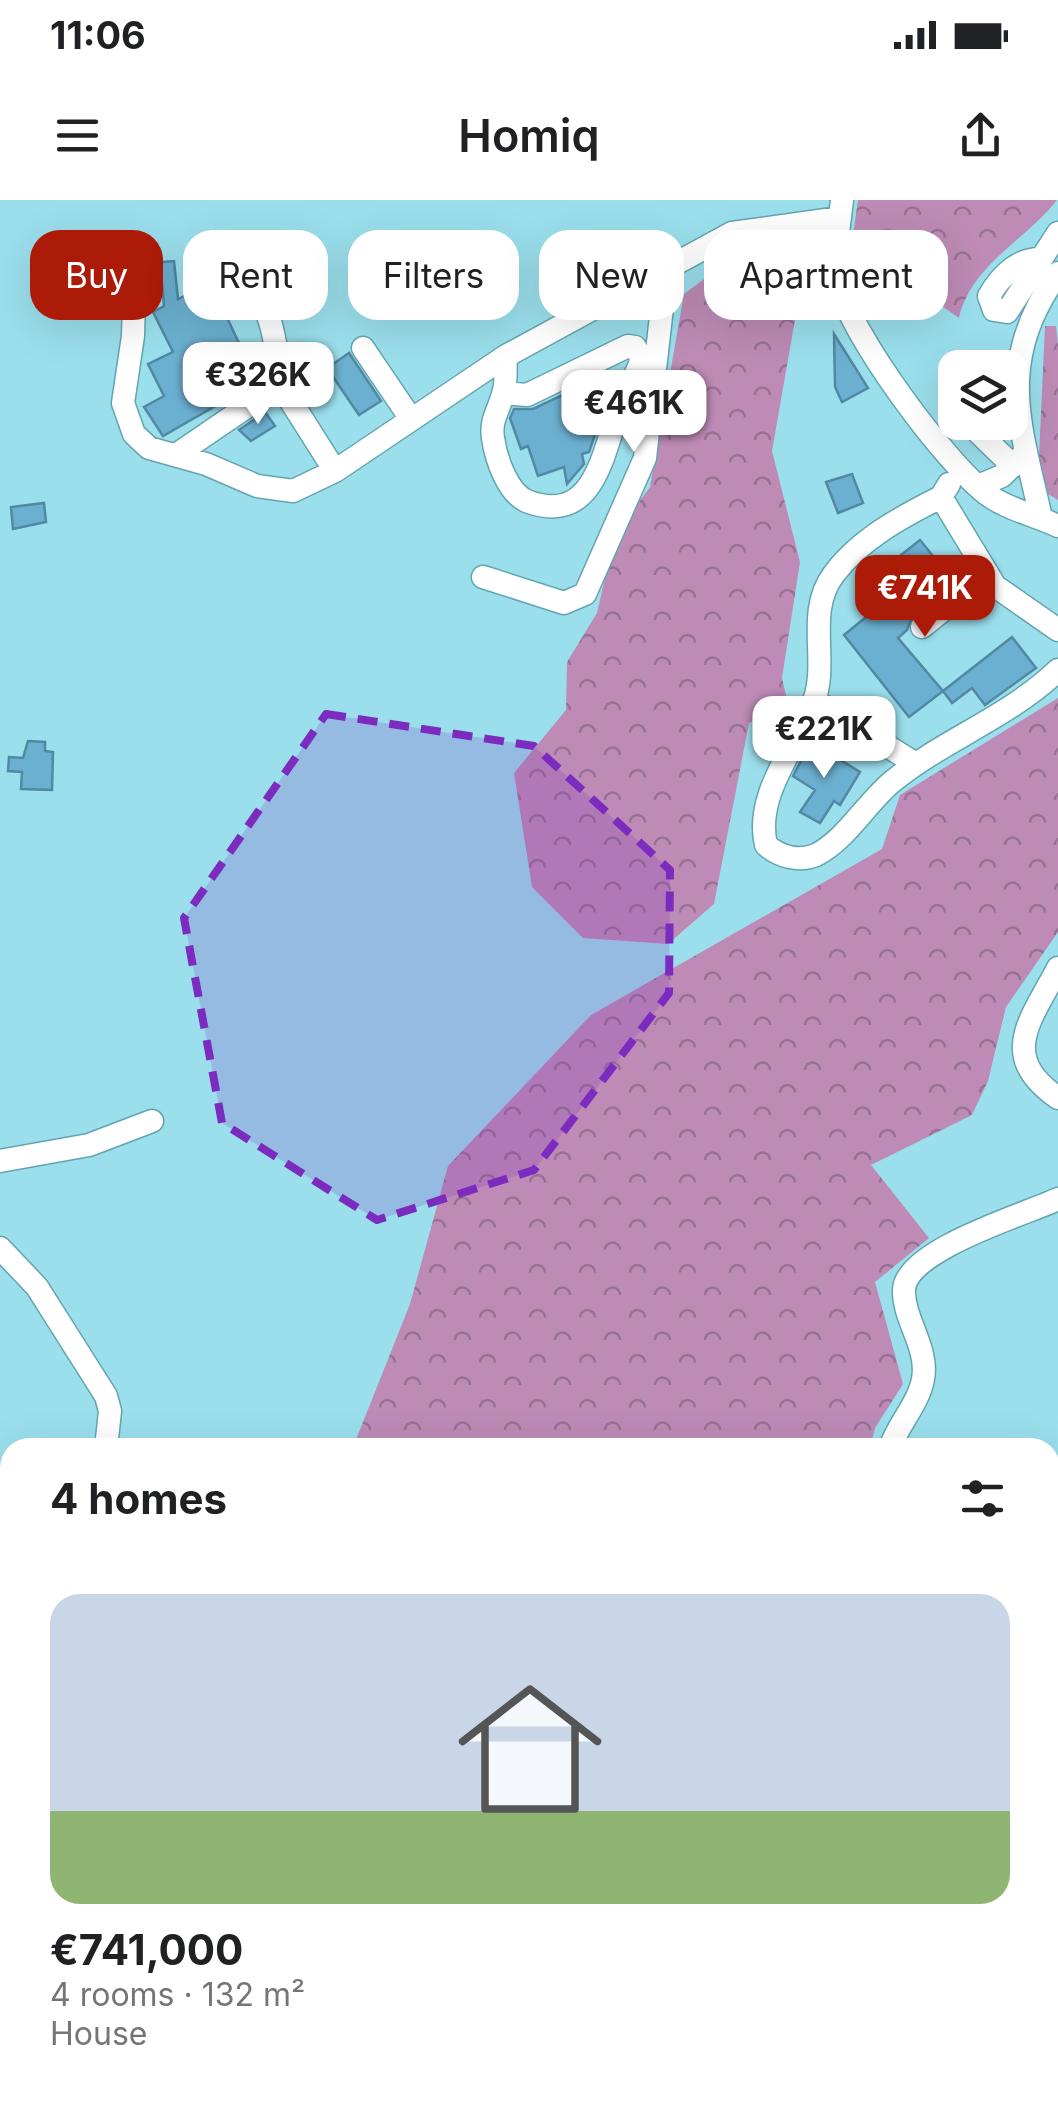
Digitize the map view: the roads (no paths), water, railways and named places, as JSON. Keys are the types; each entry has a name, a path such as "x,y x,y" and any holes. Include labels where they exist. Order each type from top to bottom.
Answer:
{"street":[{"path":"684,261 732,233 841,209 835,257 848,311 925,430 978,486 1006,504 1049,522"},
{"path":"1049,522 1018,460 1014,392 1022,346 1050,274 1058,233"},
{"path":"1050,274 1058,312"},
{"path":"133,320 123,403 134,434 149,448 274,490 293,491 335,470 506,356 575,320"},
{"path":"271,320 280,384 335,470"},
{"path":"483,576 564,603 585,594 645,458 661,320"},
{"path":"504,394 527,394 628,346 636,348 642,359 619,408 607,456 586,493 564,507 530,502 515,494 493,439 496,409 504,394 506,356"},
{"path":"363,348 411,419"},
{"path":"176,456 280,384"},
{"path":"990,440 1018,460"},
{"path":"978,486 997,479 1018,460"},
{"path":"958,469 940,498 906,515 857,550 832,576 821,601 814,700 774,784 762,830 766,846 794,858 813,856 828,846 891,782 989,724 1058,670"},
{"path":"940,498 995,586 1040,612 1058,630"},
{"path":"922,627 988,574"},
{"path":"814,700 916,764"},
{"path":"1058,968 1026,1030 1022,1050 1034,1079 1058,1098"},
{"path":"0,1161 88,1145 152,1120"},
{"path":"895,1438 922,1385 924,1370 904,1293 909,1274 961,1239 1058,1199"},
{"path":"0,1248 37,1287 106,1396 110,1411 107,1438"}]}
